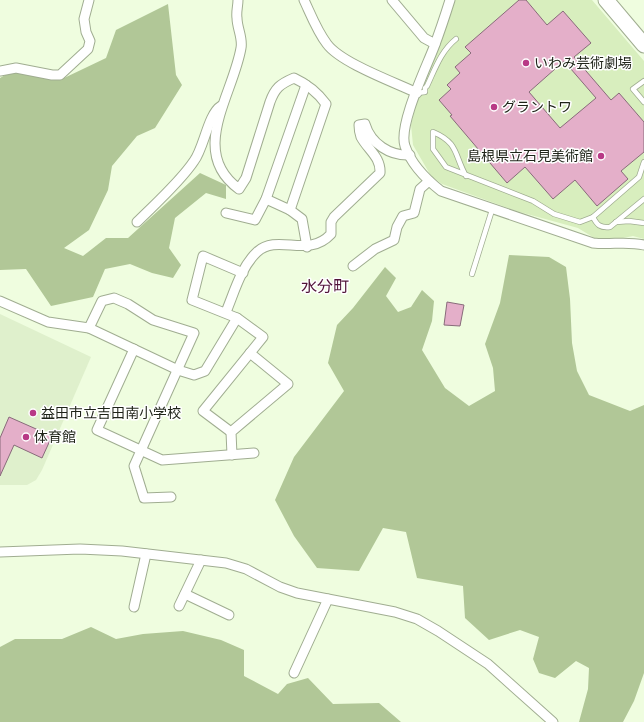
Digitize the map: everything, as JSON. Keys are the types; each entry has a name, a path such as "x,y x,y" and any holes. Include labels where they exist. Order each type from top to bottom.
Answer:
{"main road":[{"path":"612,2 644,45"}],"street":[{"path":"0,71 16,68 52,75 60,75 88,49 90,41 84,19 89,0"},
{"path":"238,0 237,18 242,46 223,104 216,132 214,149 216,158 229,182 239,189 246,178 275,90 280,84 294,78 321,96 326,104 290,210"},
{"path":"304,0 327,45 337,54 417,93"},
{"path":"392,0 424,38 435,44"},
{"path":"450,0 408,114 404,135 405,146 429,182 441,191 492,210 593,243 612,245 632,242 644,245"},
{"path":"226,213 255,220 266,199 306,85"},
{"path":"137,222 194,162 202,147 215,112 223,104"},
{"path":"226,312 243,273 258,251 269,245 307,247 325,241 331,234 330,222 380,173 378,159 361,137 359,125 365,124 368,134 376,143 389,152 398,156 410,155"},
{"path":"353,266 375,249 394,240 397,227 403,216 414,212 420,189 429,182"},
{"path":"266,199 290,210 302,219 307,247"},
{"path":"231,432 203,411 263,337 226,312 192,300 204,256 243,273"},
{"path":"89,328 102,301 114,298 128,304 153,320 194,333 134,466 144,498 171,497"},
{"path":"0,301 48,322 89,328 178,370 194,375 205,371 237,318"},
{"path":"134,349 98,430 162,460 254,453"},
{"path":"231,432 288,384 250,353"},
{"path":"231,432 232,455"},
{"path":"0,552 80,549 146,554 226,563 246,569 280,587 297,593 395,612 417,619 488,664 553,722"},
{"path":"134,607 146,554"},
{"path":"179,606 201,560"},
{"path":"185,594 229,615"},
{"path":"294,672 328,599"}],"lane":[{"path":"417,93 425,92 424,88 427,86 442,53 447,46 456,39"},
{"path":"644,81 633,89 644,102"},
{"path":"466,176 457,152 445,137 433,132 433,149 446,167 466,176 533,201 554,214 580,222 593,217 639,178 644,162"},
{"path":"593,217 597,224 603,228 610,227 644,199"},
{"path":"472,274 492,210"},
{"path":"616,222 644,223"}],"shaded area":[{"path":"455,0 592,0 644,61 644,239 633,236 613,240 596,239 578,228 516,211 442,184 431,176 413,145 411,125 415,108"},
{"path":"168,4 176,75 182,85 155,128 137,136 112,166 108,190 89,230 64,248 83,256 106,238 128,238 200,173 226,185 226,199 206,193 175,218 169,248 181,265 173,278 152,273 130,264 105,269 93,297 51,306 26,269 0,270 0,78 12,71 62,79 106,58 116,30"},
{"path":"509,255 549,257 566,267 570,299 572,343 577,371 589,395 630,411 644,405 644,673 634,701 623,722 579,722 588,689 589,668 576,661 555,678 539,673 533,659 539,637 520,630 489,640 465,618 463,586 417,578 406,532 383,528 359,571 317,568 294,536 275,500 294,457 344,391 328,363 337,325 353,308 385,267 396,278 386,296 398,312 411,307 422,290 434,301 432,321 422,350 445,388 469,406 495,391 493,368 485,344 500,303"},
{"name":"益田市立吉田南小学校","path":"0,314 91,357 42,470 36,480 27,485 0,485"},
{"path":"91,627 116,639 143,634 183,631 221,640 244,650 244,676 278,694 287,684 308,678 333,704 379,703 401,722 0,722 0,647 15,639 62,639"}],"building":[{"name":"グラントワ","path":"519,0 526,0 547,25 563,11 591,43 574,57 611,100 619,93 644,122 644,152 621,171 628,179 597,206 575,180 553,199 525,167 507,183 450,116 452,115 439,100 451,89 447,85 460,73 455,67 471,53 465,47","holes":["564,61 596,98 560,128 529,92"]},
{"path":"447,302 464,305 460,326 444,325"},
{"name":"体育館","path":"9,417 52,436 42,458 14,445 0,476 0,438"}],"place":[{"name":"いわみ芸術劇場","path":"526,63"},
{"name":"グラントワ","path":"494,107"},
{"name":"島根県立石見美術館","path":"601,156"},
{"name":"益田市立吉田南小学校","path":"33,413"},
{"name":"体育館","path":"26,437"}],"district":[{"name":"水分町","path":"325,286"}]}
